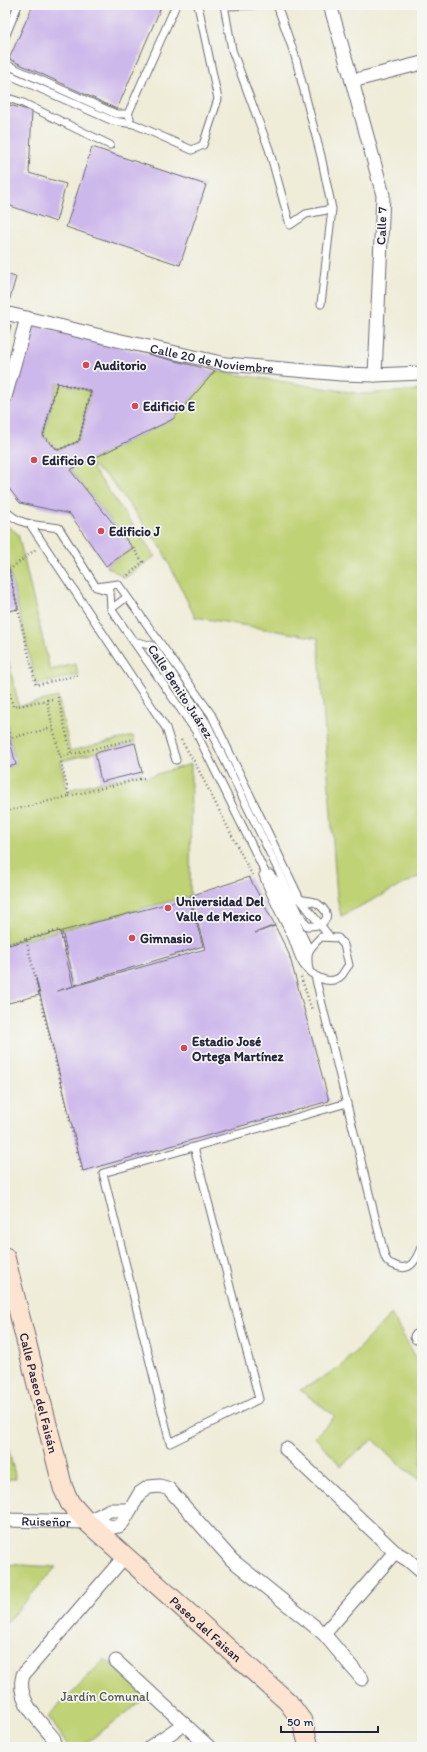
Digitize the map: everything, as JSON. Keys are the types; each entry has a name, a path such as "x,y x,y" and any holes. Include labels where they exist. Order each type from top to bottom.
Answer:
{"street":[{"name":"Calle 7","path":"330,5 383,195 375,375"},
{"path":"352,81 422,63"},
{"name":"Calle 20 de Noviembre","path":"5,313 226,364 375,375 422,373"},
{"path":"5,397 27,318"},
{"name":"Calle Paseo del Faisán","path":"5,1260 63,1488 70,1503 87,1522"},
{"path":"286,1449 395,1552 408,1560 422,1572"},
{"name":"Ruiseñor","path":"5,1520 87,1522 114,1527 119,1526 123,1522 140,1493 149,1487 160,1486 169,1489 232,1560 324,1634"},
{"name":"Paseo del Faisan","path":"87,1522 126,1555 288,1702 302,1721 309,1747"},
{"path":"362,1679 324,1634 395,1552"},
{"path":"54,1739 22,1696 20,1684 23,1675 126,1555"},
{"path":"116,1661 209,1747"},
{"path":"150,1747 184,1724"}],"lane":[{"path":"5,37 18,5"},
{"path":"128,114 176,5"},
{"path":"5,72 113,121 134,124 192,150 203,145 218,99 198,5"},
{"path":"252,5 224,6 232,50 269,149 290,225 306,214 332,209"},
{"path":"277,5 294,56 321,156 332,209 321,304"},
{"path":"5,64 116,114 128,114"},
{"path":"5,98 23,103 110,145"},
{"path":"128,114 134,124"},
{"name":"Calle Benito Juárez","path":"5,509 9,515 21,522 59,528 96,587 110,591 112,609 195,730 307,957"},
{"path":"30,524 166,728 176,760"},
{"path":"96,587 118,584 211,714 300,899 329,936"},
{"path":"112,609 127,598"},
{"path":"133,641 153,646 206,722 301,917 307,926 316,927 324,923 327,916 325,910 317,902 307,902 300,899"},
{"path":"256,856 276,882 309,949"},
{"path":"256,856 267,887 294,940 303,964 309,970 315,976 329,980 341,976 349,965 344,945 338,938 329,936 321,937 309,949 307,957 309,970"},
{"path":"315,976 387,1262 400,1268 409,1266 415,1260 422,1245"},
{"path":"194,1147 259,1399 170,1443 102,1173 347,1103"}],"path":[{"path":"57,383 91,391 79,442 58,450 43,436 57,383"},
{"path":"118,584 143,562 133,548"},
{"path":"5,552 36,685 78,675"},
{"path":"9,570 30,554"},
{"path":"5,612 18,609"},
{"path":"10,671 5,674 13,708 52,699"},
{"path":"5,693 9,692"},
{"path":"58,697 71,754"},
{"path":"47,700 69,796"},
{"path":"5,717 10,738 53,728"},
{"path":"179,738 195,763 254,879"},
{"path":"60,757 134,739"},
{"path":"5,812 144,778"},
{"path":"5,945 60,930 67,958"},
{"path":"26,939 82,1171"},
{"path":"300,975 313,1012"}],"green space":[{"path":"215,371 362,394 422,390 422,875 341,916 337,897 318,638 195,617 161,547 109,478 89,463 155,556 125,578 106,566 133,548 70,470 173,419"},
{"path":"57,383 91,391 79,441 58,450 43,436"},
{"path":"5,524 18,534 50,670 76,664 78,675 36,685 5,552"},
{"path":"5,647 19,706 58,697 70,751 133,736 135,743 61,761 67,790 142,772 144,778 191,764 190,896 5,945 5,767 16,765 5,717"},
{"path":"391,1314 422,1368 422,1480 403,1468 373,1439 341,1466 315,1437 335,1416 300,1390 341,1367"},
{"path":"5,1436 16,1479 5,1479"},
{"path":"5,1564 56,1567 5,1624"},
{"name":"Jardín Comunal","path":"105,1659 147,1697 81,1747 69,1747 48,1716"}],"building":[{"path":"33,5 162,5 117,109 9,59"},
{"path":"5,104 32,111 29,173 66,184 56,222 5,204"},
{"path":"92,147 206,185 180,265 66,227"},
{"path":"5,274 16,277 9,302 5,301"},
{"path":"5,324 11,325 6,345 5,345"},
{"path":"28,324 215,371 173,419 70,470 133,548 106,566 70,514 20,503 5,483 5,405","holes":["57,383 91,391 79,441 58,450 43,436"]},
{"path":"5,555 18,609 5,612"},
{"path":"5,720 16,765 5,767"},
{"path":"135,743 142,772 101,782 95,753"},
{"name":"Estadio José Ortega Martínez","path":"249,877 275,925 255,933 275,926 289,954 329,1101 83,1171 36,978 39,995 5,1004 5,946 60,931 73,986 57,991 205,949 190,896"},
{"name":"Gimnasio","path":"189,898 203,946 75,985 62,931"}],"place":[{"name":"Auditorio","path":"86,365"},
{"name":"Edificio E","path":"135,406"},
{"name":"Edificio G","path":"34,460"},
{"name":"Edificio J","path":"101,531"},
{"name":"Universidad Del Valle de Mexico","path":"168,908"},
{"name":"Gimnasio","path":"132,938"},
{"name":"Estadio José Ortega Martínez","path":"184,1048"}]}
